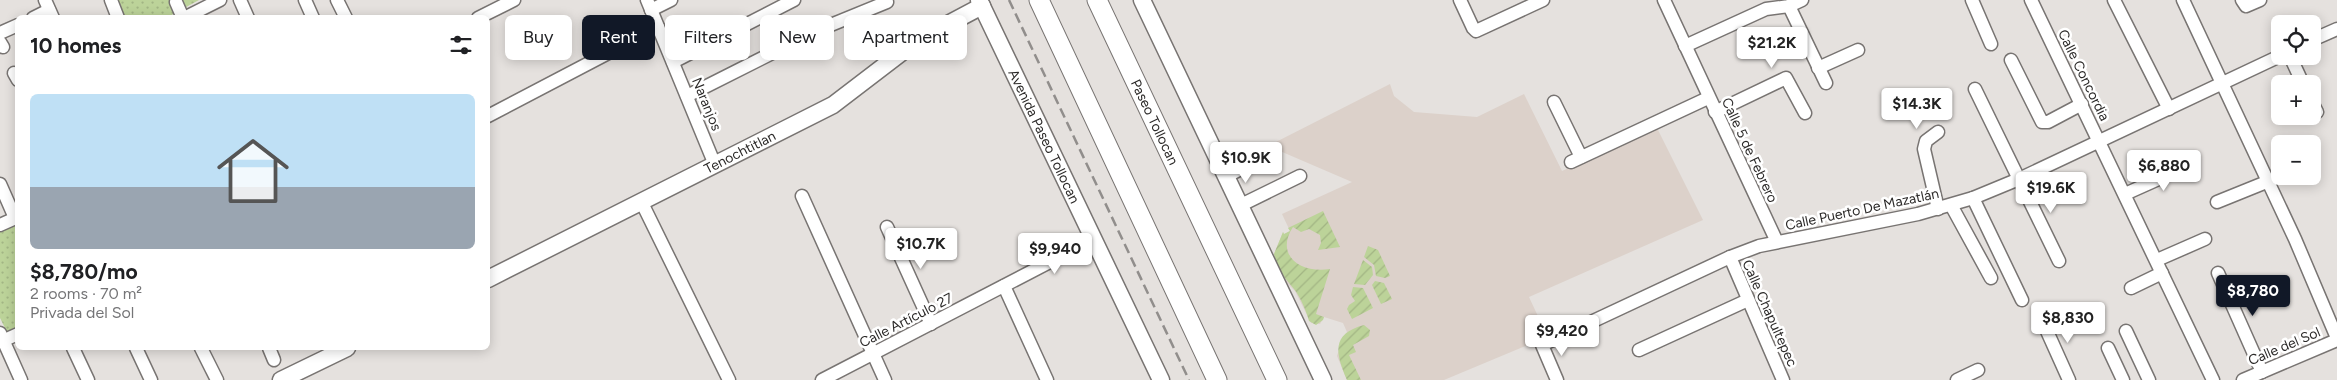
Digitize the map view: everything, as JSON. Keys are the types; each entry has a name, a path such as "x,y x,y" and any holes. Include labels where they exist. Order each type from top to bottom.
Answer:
{"highway":[{"path":"1040,0 1217,380"},
{"name":"Paseo Tollocan","path":"1097,0 1277,380"}],"main road":[{"path":"1142,0 1323,380"},
{"name":"Tenochtitlan","path":"490,278 833,105 918,40 980,3"},
{"name":"Avenida Paseo Tollocan","path":"980,3 1161,380"},
{"path":"281,380 344,350"}],"street":[{"path":"110,0 117,15"},
{"path":"190,15 220,0"},
{"path":"240,0 247,15"},
{"path":"305,0 312,15"},
{"path":"337,0 344,15"},
{"path":"484,15 514,0"},
{"path":"649,5 671,0"},
{"path":"673,62 794,0"},
{"path":"1460,0 1475,30 1527,4 1544,0"},
{"name":"Calle 5 de Febrero","path":"1664,0 1708,98 1777,242"},
{"path":"1685,46 1766,9 1789,6 1802,0"},
{"path":"1972,0 1991,44"},
{"name":"Calle Concordia","path":"2031,0 2213,380"},
{"path":"2114,0 2169,109"},
{"path":"2242,0 2246,6 2260,0"},
{"path":"2185,1 2332,314 2337,339"},
{"path":"176,2 182,15"},
{"path":"687,96 816,31 887,2"},
{"name":"Naranjos","path":"649,5 715,165"},
{"path":"1789,6 1826,83"},
{"path":"0,33 15,26"},
{"path":"490,115 658,27"},
{"path":"2321,36 2337,28"},
{"path":"1818,68 1858,50"},
{"path":"2011,60 2044,123 2082,104"},
{"name":"Calle Puerto De Mazatlán","path":"1557,380 1542,345 1730,257 1777,242 1938,209 1973,198 2019,179 2271,60"},
{"path":"1715,112 1786,78 1805,113"},
{"path":"1975,89 2059,261"},
{"name":"Calle 5 de Febrero","path":"1554,102 1576,160 1708,98"},
{"path":"1938,132 1926,141 1924,148 1938,209"},
{"path":"1225,177 1263,158"},
{"path":"2125,194 2192,164"},
{"path":"1239,206 1300,176"},
{"path":"2217,202 2269,181"},
{"path":"0,184 15,216"},
{"path":"802,196 885,380"},
{"path":"1973,198 2022,300"},
{"path":"642,203 729,380"},
{"path":"1951,205 1991,278"},
{"path":"0,225 15,218"},
{"path":"886,227 931,324"},
{"path":"2157,260 2205,238"},
{"name":"Calle Artículo 27","path":"822,380 1094,239"},
{"name":"Calle Chapultepec","path":"1730,257 1783,380"},
{"path":"2131,288 2162,273"},
{"path":"2218,273 2262,372"},
{"path":"1004,286 1047,380"},
{"path":"1639,350 1748,300"},
{"path":"2042,320 2069,380"},
{"path":"2126,331 2149,380"},
{"path":"15,335 1,338 21,380"},
{"name":"Calle del Sol","path":"2243,380 2337,339"},
{"path":"2108,348 2123,380"},
{"path":"74,350 88,380"},
{"path":"137,350 151,380"},
{"path":"203,350 212,378"},
{"path":"269,350 274,360"},
{"path":"1956,380 1978,370"}],"shaded area":[{"path":"1390,84 1394,96 1414,112 1477,117 1524,94 1562,171 1657,128 1703,220 1529,297 1543,327 1530,333 1534,342 1523,347 1444,380 1347,380 1337,356 1342,339 1347,332 1343,323 1324,317 1320,324 1311,323 1295,291 1286,282 1274,254 1283,232 1284,234 1290,231 1282,214 1352,182 1268,146"}],"green space":[{"path":"111,0 199,0 172,15 117,15"},
{"path":"1323,211 1340,247 1318,250 1321,243 1320,235 1309,229 1301,232 1293,227 1288,237 1287,246 1289,254 1301,266 1310,269 1330,269 1316,314 1324,317 1316,325 1309,321 1299,296 1279,269 1274,254 1283,232 1284,234 1290,231 1288,228"},
{"path":"15,226 15,328 7,332 0,318 0,232"},
{"path":"1368,246 1378,250 1390,276 1385,278 1376,276 1374,265 1364,257"},
{"path":"1363,260 1372,267 1373,275 1365,285 1354,284"},
{"path":"1375,281 1384,283 1392,299 1381,304 1372,285"},
{"path":"1353,287 1363,288 1373,308 1352,319 1347,309 1355,301 1351,295"},
{"path":"1364,325 1370,330 1369,336 1353,345 1356,352 1349,355 1361,380 1347,380 1340,362 1339,346 1345,334"}],"railway":[{"path":"1009,0 1189,380"}]}
